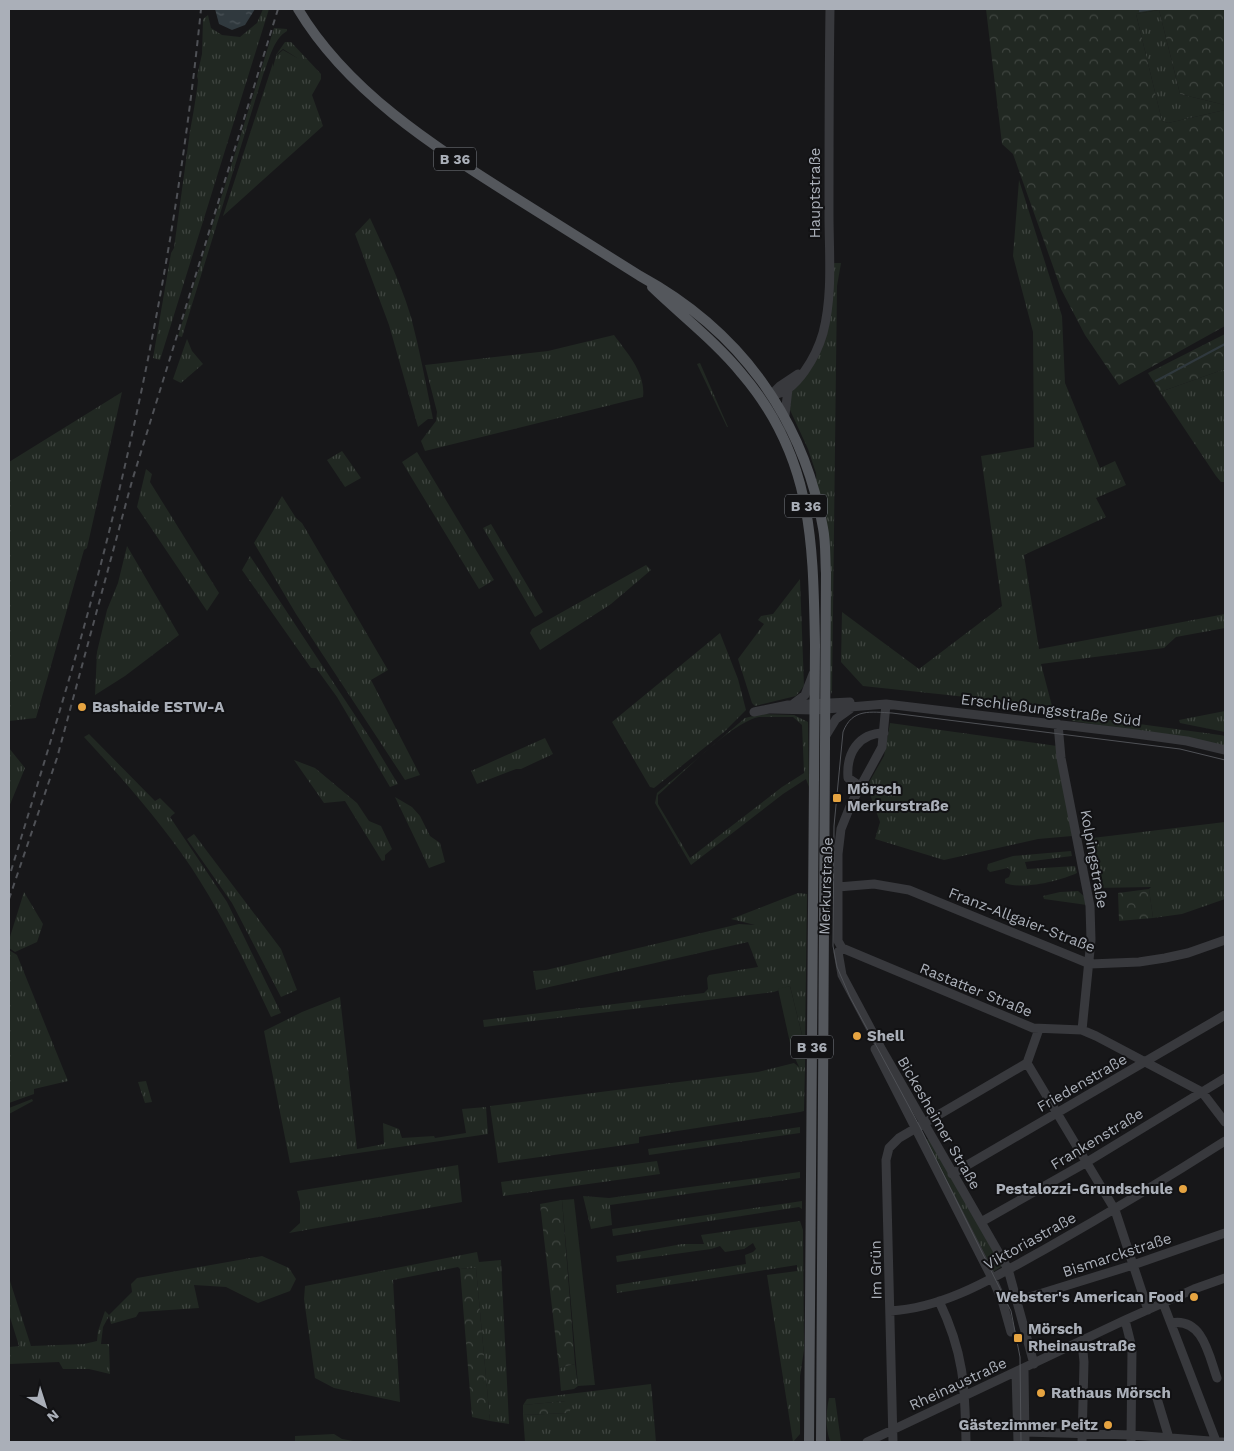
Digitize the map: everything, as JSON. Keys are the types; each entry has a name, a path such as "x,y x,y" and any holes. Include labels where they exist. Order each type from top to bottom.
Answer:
{"main road":[{"name":"B 36","path":"298,9 338,62 382,105 459,162 640,276 669,292 714,328 746,361 772,395 785,415 809,472 824,530 826,573 821,1442"},
{"name":"B 36","path":"640,276 729,359 762,401 787,445 803,490 808,518 814,579 814,707 807,1440"}],"street":[{"name":"Hauptstraße","path":"762,401 788,389 816,349 822,334 827,304 830,9"},
{"name":"Hauptstraße","path":"772,395 780,386 802,371"},
{"path":"785,415 788,389"},
{"path":"772,710 797,702 805,695 814,672"},
{"name":"Erschließungsstraße Süd","path":"814,707 863,702 872,704"},
{"name":"Erschließungsstraße Süd","path":"826,706 854,707 886,704 1188,741 1225,750"},
{"name":"Merkurstraße","path":"838,952 838,887 841,829 860,786 877,757 884,733 886,704"},
{"path":"788,705 814,707"},
{"path":"754,712 814,707"},
{"path":"826,737 840,715 854,707"},
{"name":"Kolpingstraße","path":"1058,724 1061,758 1088,890 1091,940 1090,964 1082,1030"},
{"path":"860,786 848,778 852,750 859,740 874,733 884,733"},
{"name":"Franz-Allgaier-Straße","path":"838,887 874,884 909,890 1090,964 1131,963 1165,958 1188,953 1225,940"},
{"name":"Rastatter Straße","path":"838,952 918,981 1039,1029 1082,1030 1202,1092 1225,1122"},
{"name":"Bickesheimer Straße","path":"838,952 842,975 919,1127 992,1278 1002,1300 1011,1332"},
{"name":"Friedenstraße","path":"952,1174 1225,1015"},
{"path":"1039,1029 1026,1063 1115,1210 1148,1310"},
{"name":"Im Grün","path":"893,1442 886,1160 893,1143 1026,1063"},
{"name":"Frankenstraße","path":"981,1222 1087,1162 1225,1078"},
{"name":"Bickesheimer Straße","path":"919,1127 952,1174 1008,1269 1034,1364"},
{"name":"Viktoriastraße","path":"890,1311 923,1308 992,1278 1115,1210 1225,1141"},
{"name":"Bismarckstraße","path":"1017,1300 1133,1265 1225,1233"},
{"name":"Rheinaustraße","path":"867,1442 1163,1303 1225,1278"},
{"path":"939,1302 953,1331 957,1346 965,1397 966,1442"},
{"path":"1024,1432 1082,1438 1169,1438 1185,1441 1220,1442 1163,1303"},
{"path":"1126,1320 1132,1348 1132,1439"},
{"path":"1171,1323 1181,1323 1193,1327 1204,1342 1216,1378"},
{"path":"1082,1341 1084,1362 1082,1438"},
{"path":"1020,1371 1025,1442"},
{"path":"1018,1442 1020,1371"},
{"path":"1156,1395 1169,1438"}],"green space":[{"path":"263,9 269,9 160,360 153,358 171,253 174,248 197,90 197,76 202,54 203,19 208,15 211,28 222,35 240,37 257,23"},
{"path":"986,9 1225,9 1225,105 1180,94 1159,10 1136,14 1162,121 1168,123 1225,110 1225,326 1119,385 1085,335 1061,289 1013,154 1002,144"},
{"path":"1159,10 1180,94 1225,105 1225,110 1168,123 1162,121 1136,14"},
{"path":"274,28 287,29 287,31 278,39 263,75 182,337 178,336"},
{"path":"285,42 291,42 321,74 321,79 312,95 323,126 223,216 276,56 283,50 299,59 283,49 276,55"},
{"path":"1019,180 1062,316 1065,383 1100,468 1115,461 1126,485 1096,498 1106,517 1024,555 1039,649 1225,614 1225,628 1176,637 1164,648 1041,664 1052,706 863,686 841,662 842,612 919,669 1002,606 981,456 1034,447 1033,332 1013,256"},
{"path":"370,218 402,292 417,342 433,419 428,419 418,427 389,325 355,234"},
{"path":"833,263 841,263 837,286 832,694 830,689 816,473 808,449 790,410 791,391 817,357"},
{"path":"1225,334 1225,369 1160,392 1148,373"},
{"path":"614,335 630,356 639,372 642,380 643,397 425,451 421,441 436,421 437,412 425,365 548,351"},
{"path":"187,339 192,351 203,364 181,383 173,379"},
{"path":"700,363 728,427 697,364"},
{"path":"1225,369 1225,482 1221,482 1160,392"},
{"path":"122,392 87,548 84,550 36,718 9,721 9,462"},
{"path":"342,451 361,478 345,487 327,460"},
{"path":"417,452 494,580 479,589 402,462"},
{"path":"146,469 152,474 150,482 219,593 207,611 137,507"},
{"path":"282,496 296,518 302,523 388,670 371,680 420,775 405,780 296,614 254,543"},
{"path":"491,524 543,612 535,617 483,528"},
{"path":"127,546 179,635 125,676 95,695 97,652 107,610 118,583"},
{"path":"250,556 372,741 398,784 390,787 337,697 316,668 311,668 242,570"},
{"path":"646,565 651,570 611,604 540,650 530,633 532,629"},
{"path":"800,579 804,686 796,696 755,706 752,703 738,659 764,624 758,620 761,616 773,614"},
{"path":"720,633 738,679 746,710 724,732 654,788 650,787 612,722"},
{"path":"1225,711 1225,732 1180,723 1179,720"},
{"path":"761,714 794,715 808,722 809,787 806,779 783,794 691,865 655,803 657,793 707,751 658,795 658,804 690,858 782,787 804,773 802,725 793,717 759,717 748,721 735,728 707,750 745,718"},
{"path":"1073,715 1225,736 1225,747 1194,739 1072,721"},
{"path":"890,723 1057,746 1072,836 1038,839 944,860 875,839 880,822 867,786 884,756"},
{"path":"89,734 155,801 160,798 175,813 170,817 227,902 281,1013 271,1017 224,922 191,867 140,800 84,737"},
{"path":"545,738 553,754 521,769 516,769 477,784 471,771"},
{"path":"9,748 25,768 9,807"},
{"path":"294,760 315,768 357,803 369,821 381,826 392,849 385,855 385,860 382,861 345,801 324,803"},
{"path":"395,797 412,807 420,816 430,836 440,843 445,862 429,868"},
{"path":"1225,822 1225,899 1182,914 1153,918 1149,889 1151,887 1095,888 1084,839"},
{"path":"194,834 281,949 297,990 281,997 232,903 187,839"},
{"path":"1071,851 1072,856 1025,862 1027,869 1075,866 1077,873 1051,882 1021,886 1013,885 1005,883 1005,879 1009,877 1011,871 1008,868 990,872 987,869 988,864 1013,856"},
{"path":"1149,889 1153,918 1119,921 1118,893"},
{"path":"1078,891 1085,897 1087,905 1044,899 1043,896 1060,892"},
{"path":"24,892 43,924 37,942 15,952 9,948 9,940"},
{"path":"798,893 807,894 805,1047 790,986 774,992 484,1027 483,1020 704,993 708,989 707,978 709,975 758,967 748,942 536,990 533,971 546,970 739,924 755,925 731,919"},
{"path":"9,950 17,955 68,1081 34,1089 34,1094 9,1103"},
{"path":"790,986 805,1047 805,1067 799,1067 792,1052 778,989"},
{"path":"340,997 357,1149 384,1144 383,1123 399,1129 402,1138 434,1136 435,1138 466,1133 462,1109 486,1107 488,1134 290,1163 264,1031 302,1012"},
{"path":"794,1063 799,1067 805,1067 804,1111 639,1137 639,1143 498,1163 490,1106 758,1072"},
{"path":"146,1081 152,1102 145,1103 138,1082"},
{"path":"32,1099 33,1101 9,1114 9,1108"},
{"path":"800,1127 800,1133 649,1155 648,1149"},
{"path":"929,1139 1002,1266 993,1272 924,1140"},
{"path":"657,1161 660,1174 503,1196 501,1182"},
{"path":"458,1165 462,1202 289,1233 300,1223 300,1202 297,1191"},
{"path":"800,1172 800,1178 610,1205 612,1225 591,1229 583,1196 609,1198"},
{"path":"574,1199 595,1385 578,1386 562,1200"},
{"path":"562,1200 575,1364 559,1368 540,1204"},
{"path":"802,1201 802,1209 799,1207 613,1236 612,1229"},
{"path":"800,1221 803,1230 804,1350 800,1376 800,1434 793,1442 767,1275 797,1271 797,1265 617,1293 616,1285 746,1264 745,1255 756,1249 753,1243 744,1249 725,1252 720,1246 711,1249 617,1262 616,1256 682,1244 704,1244 701,1235"},
{"path":"477,1252 479,1262 501,1260 509,1424 490,1421 476,1268 460,1269 458,1267 393,1280 400,1402 334,1388 315,1378 304,1299 305,1286"},
{"path":"262,1256 289,1268 296,1279 290,1291 258,1303 226,1287 194,1285 199,1308 139,1312 136,1317 111,1324 109,1316 103,1327 101,1344 109,1344 110,1374 89,1369 63,1369 59,1362 9,1364 9,1347 19,1346 9,1314 9,1278 31,1346 84,1344 97,1341 98,1331 105,1311 109,1315 132,1292 131,1284 137,1278"},
{"path":"476,1268 490,1421 472,1417 460,1269"},
{"path":"575,1364 578,1386 574,1389 561,1391 559,1368"},
{"path":"651,1384 656,1442 525,1442 523,1415 569,1413 566,1401 523,1405 527,1399"},
{"path":"829,1398 835,1398 841,1442 830,1441 828,1436 826,1420"},
{"path":"566,1401 573,1404 569,1413 523,1415 523,1405"},
{"path":"334,1434 342,1439 359,1442 295,1442 295,1436"}],"water":[{"path":"215,9 255,9 245,25 232,30 219,24"}],"waterway":[{"path":"1140,11 1153,9"},
{"path":"1156,381 1225,344"}],"tram line":[{"path":"1021,1442 1020,1357 1011,1311 920,1127 850,997 837,967 833,946 834,826 843,732 851,719 857,715 870,712 892,713 1180,749 1225,760"}],"railway":[{"path":"11,871 93,594 129,450 159,304 183,157 201,9"},
{"path":"9,899 57,758 132,481 278,9"}],"place":[{"name":"Bashaide ESTW-A","path":"82,707"},
{"name":"Mörsch Merkurstraße","path":"837,798"},
{"name":"Shell","path":"857,1036"},
{"name":"Pestalozzi-Grundschule","path":"1183,1189"},
{"name":"Webster's American Food","path":"1194,1297"},
{"name":"Mörsch Rheinaustraße","path":"1018,1338"},
{"name":"Rathaus Mörsch","path":"1041,1393"},
{"name":"Gästezimmer Peitz","path":"1108,1425"}]}
